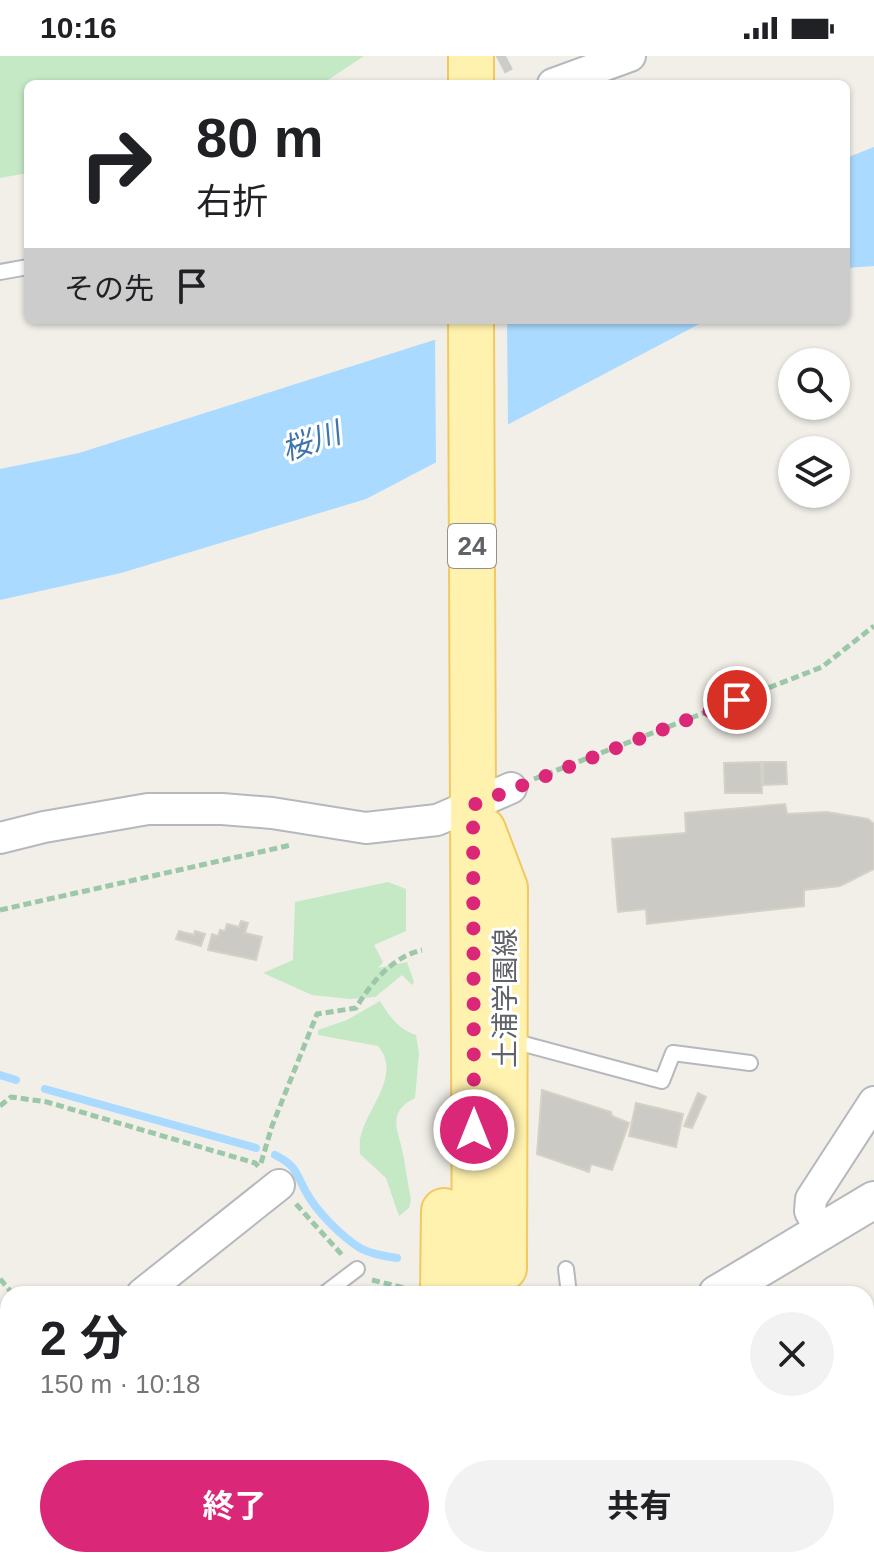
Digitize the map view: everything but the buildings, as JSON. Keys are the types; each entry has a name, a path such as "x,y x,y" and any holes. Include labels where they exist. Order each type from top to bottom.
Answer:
{"main road":[{"path":"471,56 471,80"},
{"name":"土浦学園線","path":"471,324 485,788 505,888 504,1286"},
{"name":"土浦学園線","path":"433,1286 452,858 485,788"},
{"name":"24","path":"475,1286 485,788"}],"street":[{"path":"564,80 630,56"},
{"path":"0,838 148,809 272,813 366,828 437,820 485,788"},
{"path":"821,1232 810,1211 811,1199 874,1102"},
{"path":"151,1286 269,1176"},
{"path":"730,1286 874,1200"}],"lane":[{"path":"0,272 24,268"},
{"path":"505,1039 662,1081 673,1053 750,1063"},
{"path":"335,1286 357,1269"},
{"path":"566,1269 568,1286"}],"path":[{"path":"485,788 822,667 874,626"},
{"path":"0,910 305,841"},
{"path":"269,1176 272,1126 317,1014 356,1008 371,983 407,954 422,950"},
{"path":"0,1106 11,1097 38,1100 255,1163 357,1269 374,1281 399,1286"}],"green space":[{"path":"0,56 364,56 328,80 24,80 24,174 0,178"},
{"path":"388,882 406,889 406,931 374,945 383,962 378,968 407,962 414,982 412,985 402,975 375,997 350,999 312,995 263,973 293,960 295,902"},
{"path":"380,1001 395,1022 416,1035 419,1053 415,1098 400,1110 396,1123 411,1200 409,1208 399,1216 386,1178 360,1154 361,1135 385,1079 384,1057 378,1046 318,1035 318,1030 347,1020"}],"water":[{"path":"874,147 874,266 850,268 850,156"},
{"name":"桜川","path":"484,324 699,324 366,499 121,573 0,600 0,469 79,453"}],"pier":[{"path":"470,324 507,324 508,429 436,467 435,335"}],"waterway":[{"path":"0,1075 16,1080"},
{"path":"45,1089 256,1148"},
{"path":"275,1155 292,1166 316,1208 345,1237 364,1250 397,1258"}],"tunnel":[{"path":"460,80 506,56"}],"route":[{"path":"474,1130 473,805 737,700"}]}
